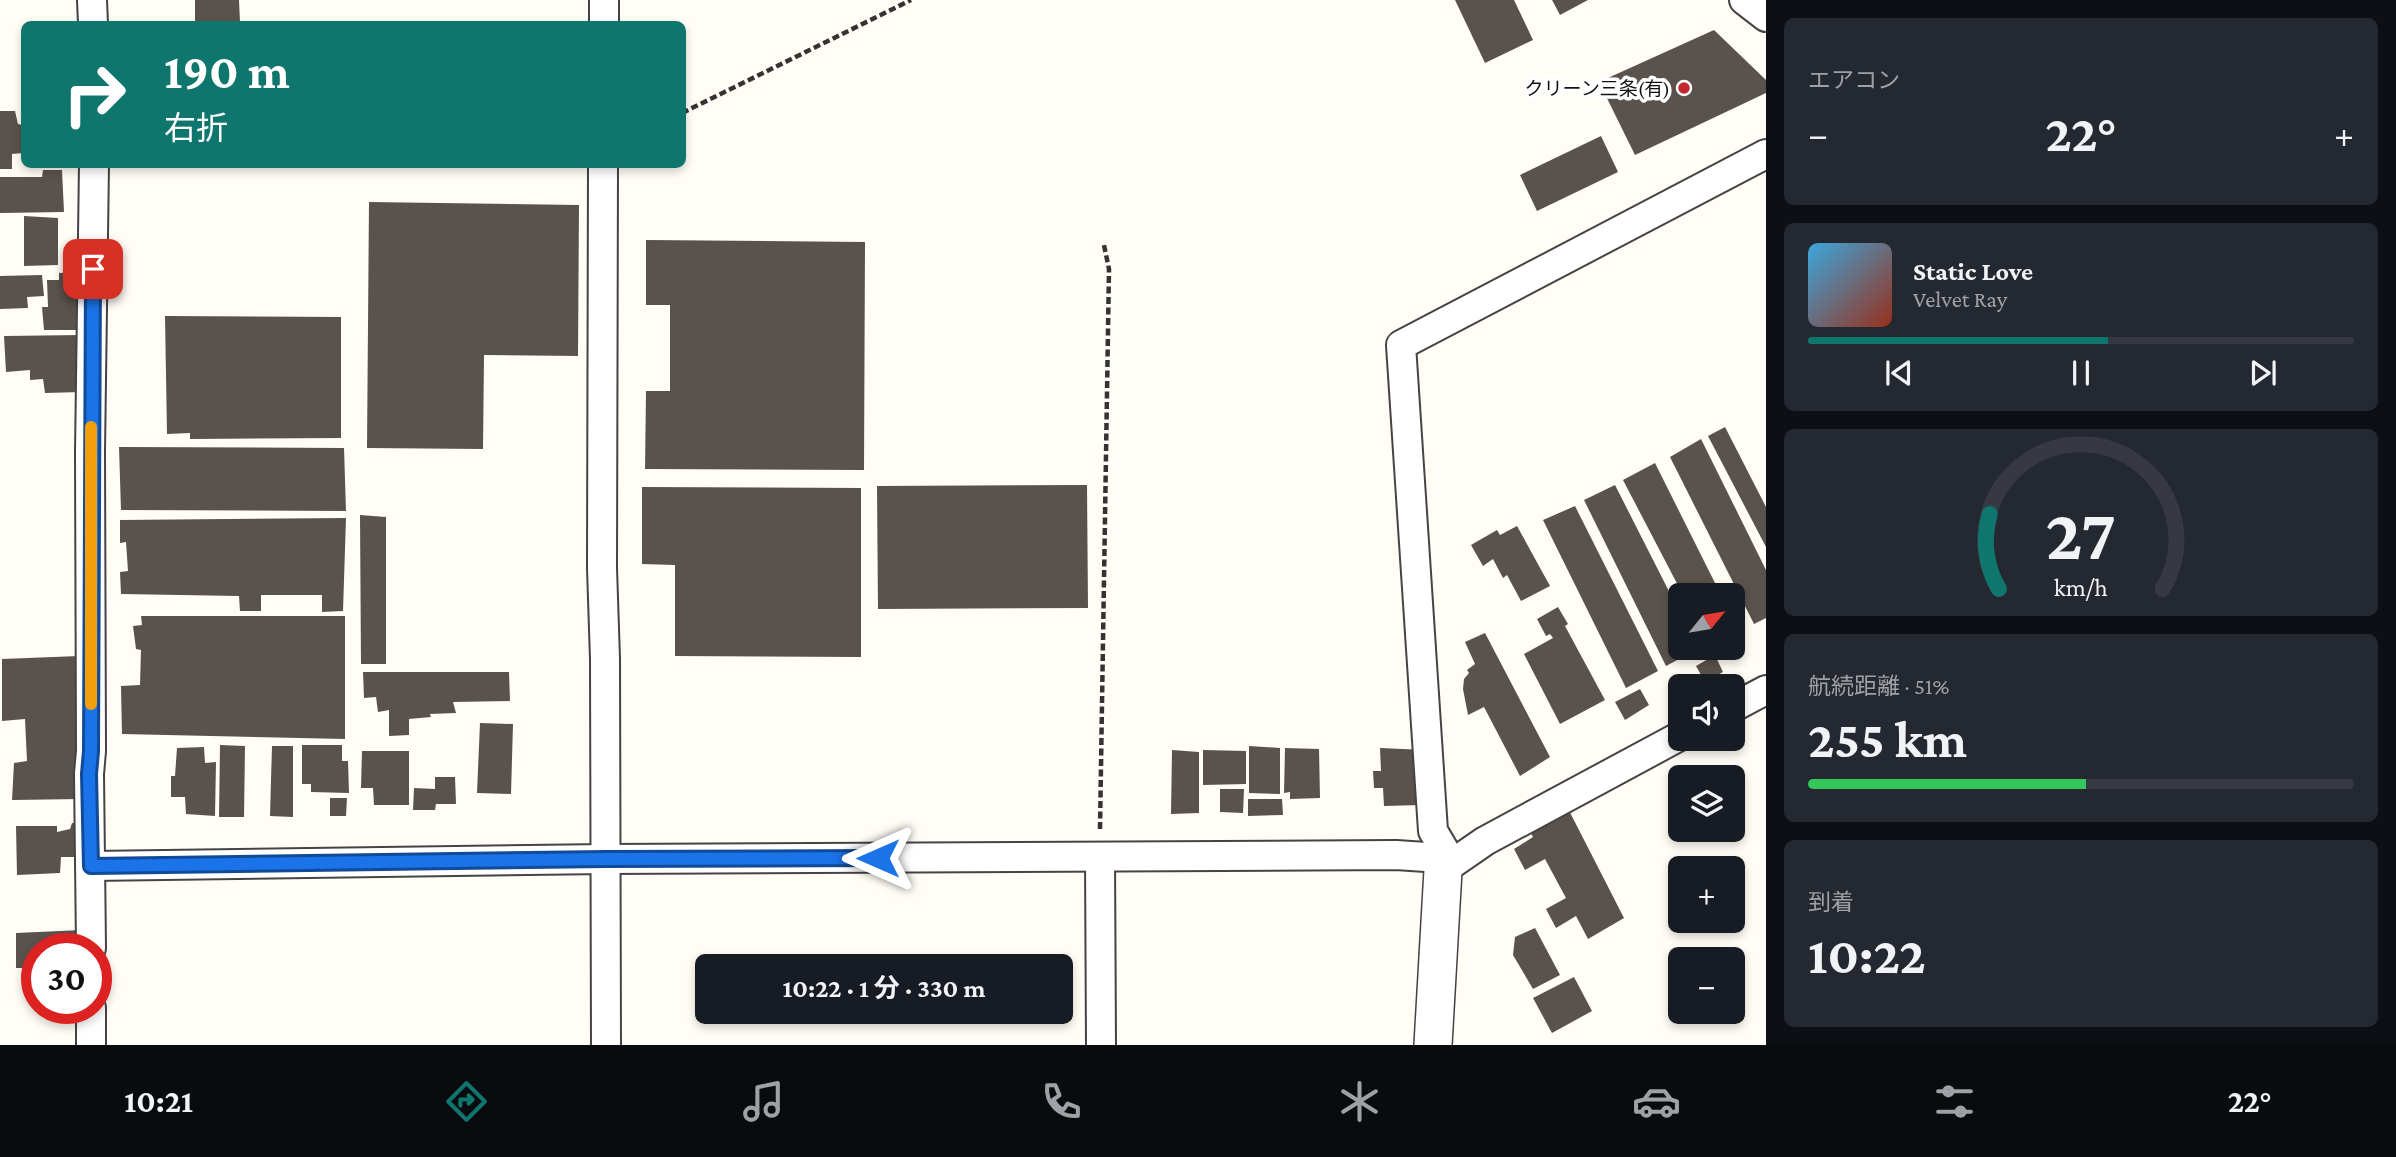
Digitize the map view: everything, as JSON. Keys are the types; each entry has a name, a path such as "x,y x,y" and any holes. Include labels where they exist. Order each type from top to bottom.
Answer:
{"street":[{"path":"92,0 93,21"},
{"path":"604,0 604,21"},
{"path":"1744,0 1766,17"},
{"path":"1433,1045 1446,853 1433,831 1401,345 1766,154"},
{"path":"91,933 90,452 94,168"},
{"path":"603,168 602,568 605,672 606,1045"},
{"path":"1745,701 1766,690"},
{"path":"1443,870 1485,841 1668,742"},
{"path":"91,866 606,859 1396,855 1441,858 1443,870"},
{"path":"1100,857 1101,1045"},
{"path":"91,1024 91,1045"}],"path":[{"path":"686,111 911,0"},
{"path":"1100,857 1109,269 1104,245"}],"building":[{"path":"195,0 239,0 240,21 195,21"},
{"path":"1455,0 1514,0 1533,40 1485,63"},
{"path":"1552,0 1588,0 1560,15"},
{"name":"クリーン三条(有)","path":"1714,30 1766,80 1766,93 1635,155 1599,82"},
{"path":"0,111 15,111 18,124 21,125 21,153 12,154 12,169 0,169"},
{"path":"1601,136 1618,172 1537,211 1520,175"},
{"path":"43,170 62,170 64,212 0,213 0,177 42,177"},
{"path":"369,202 579,205 578,356 484,355 483,449 367,448"},
{"path":"24,216 58,218 58,265 24,266"},
{"path":"646,240 865,242 864,470 645,469 646,391 670,391 670,305 646,305"},
{"path":"80,272 82,330 44,330 42,307 48,307 47,280 59,280 59,273"},
{"path":"42,275 44,296 27,297 28,308 0,309 0,276"},
{"path":"165,316 341,317 341,438 190,439 190,433 167,434"},
{"path":"82,335 82,392 45,393 43,379 30,380 30,370 6,372 4,336"},
{"path":"1725,427 1766,507 1766,547 1708,436"},
{"path":"1701,439 1766,570 1766,618 1754,624 1745,606 1745,583 1733,583 1670,457"},
{"path":"119,447 344,448 346,511 121,510"},
{"path":"1655,463 1715,583 1677,583 1623,480"},
{"path":"1087,485 1088,608 878,609 877,486"},
{"path":"1615,485 1668,589 1668,660 1677,660 1666,666 1584,500"},
{"path":"642,487 861,488 861,657 675,656 675,565 642,564"},
{"path":"1575,506 1658,671 1626,688 1543,520"},
{"path":"360,515 386,517 386,664 361,664"},
{"path":"346,518 343,611 322,612 322,595 261,595 261,611 240,611 239,596 121,594 120,572 128,571 126,542 120,543 120,520"},
{"path":"1517,526 1550,586 1521,601 1507,575 1503,578 1493,559 1483,566 1471,545 1497,530 1500,535"},
{"path":"1558,607 1568,624 1565,626 1605,700 1560,724 1524,654 1553,638 1550,634 1546,636 1537,619"},
{"path":"141,616 345,616 345,739 122,734 121,686 140,685 141,650 136,649 133,626 142,625"},
{"path":"1485,633 1550,757 1520,776 1484,707 1468,715 1464,679 1469,673 1467,670 1475,664 1465,642"},
{"path":"79,656 80,799 12,800 14,763 27,761 25,719 2,721 2,659"},
{"path":"1706,660 1717,660 1723,672 1700,674 1696,666"},
{"path":"363,672 509,672 510,701 453,702 456,713 430,714 431,717 409,719 409,735 389,736 389,710 378,712 376,697 364,698"},
{"path":"1640,689 1649,705 1625,720 1615,702"},
{"path":"480,723 513,724 511,794 477,793"},
{"path":"220,745 245,746 244,817 219,817"},
{"path":"302,745 342,745 342,761 348,761 349,793 311,792 311,784 302,784"},
{"path":"272,746 293,746 293,817 270,816"},
{"path":"1249,746 1280,748 1280,794 1249,793"},
{"path":"204,747 205,763 216,762 215,816 186,814 185,797 171,797 171,776 175,776 177,748"},
{"path":"1285,748 1319,749 1320,798 1290,799 1290,792 1284,793"},
{"path":"1380,748 1426,750 1421,805 1384,806 1383,788 1374,788 1373,771 1381,771"},
{"path":"1172,750 1199,752 1199,813 1171,814"},
{"path":"1203,750 1246,751 1246,784 1203,785"},
{"path":"362,751 409,751 409,805 374,805 373,788 361,788"},
{"path":"435,777 455,777 456,804 436,804 435,810 413,810 414,788 435,789"},
{"path":"1220,789 1244,789 1243,813 1220,812"},
{"path":"1559,791 1624,918 1588,939 1576,916 1556,928 1546,909 1566,898 1545,859 1525,870 1514,849 1533,837 1521,816"},
{"path":"330,798 347,798 346,816 330,816"},
{"path":"1248,799 1282,799 1283,815 1248,816"},
{"path":"72,823 83,824 83,857 61,857 60,873 17,875 16,826 57,826 57,832 70,829"},
{"path":"1535,928 1560,975 1533,989 1513,955 1515,937"},
{"path":"82,930 82,933 21,933 21,968 16,968 16,933"},
{"path":"1574,977 1592,1011 1552,1033 1533,998"}],"slow traffic":[{"path":"91,427 91,704"}],"place":[{"name":"クリーン三条(有)","path":"1684,88"}],"route":[{"path":"93,269 90,452 91,866 878,858"}]}
